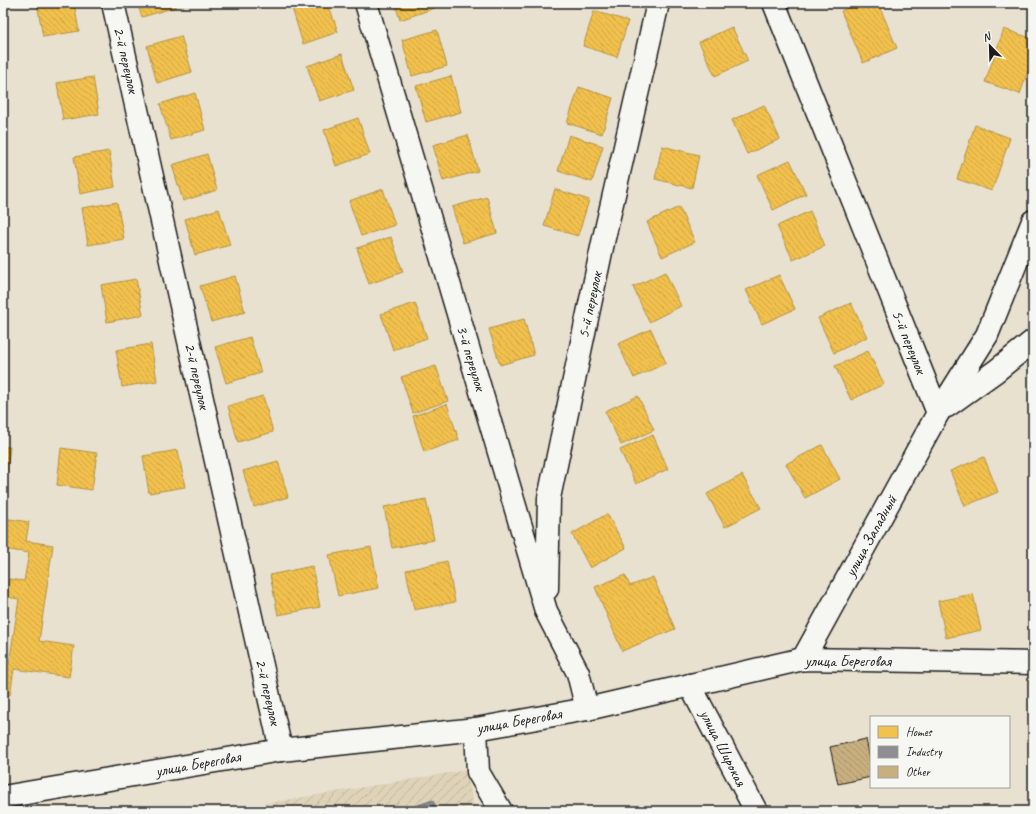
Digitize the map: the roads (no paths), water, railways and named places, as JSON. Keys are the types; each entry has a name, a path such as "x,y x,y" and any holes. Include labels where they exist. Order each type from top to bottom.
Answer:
{"street":[{"name":"2-й переулок","path":"113,3 281,750"},
{"name":"3-й переулок","path":"366,3 546,611 578,673 587,709"},
{"name":"5-й переулок","path":"546,611 549,498 602,246 658,3"},
{"name":"5-й переулок","path":"774,3 938,413"},
{"name":"улица Западный","path":"804,659 938,413 987,335 1033,221"},
{"path":"938,413 996,371 1033,341"},
{"name":"улица Береговая","path":"3,797 281,750 476,729 587,709 804,659 1033,663"},
{"name":"улица Широкая","path":"690,685 756,811"},
{"path":"476,729 478,772 501,811"}]}
